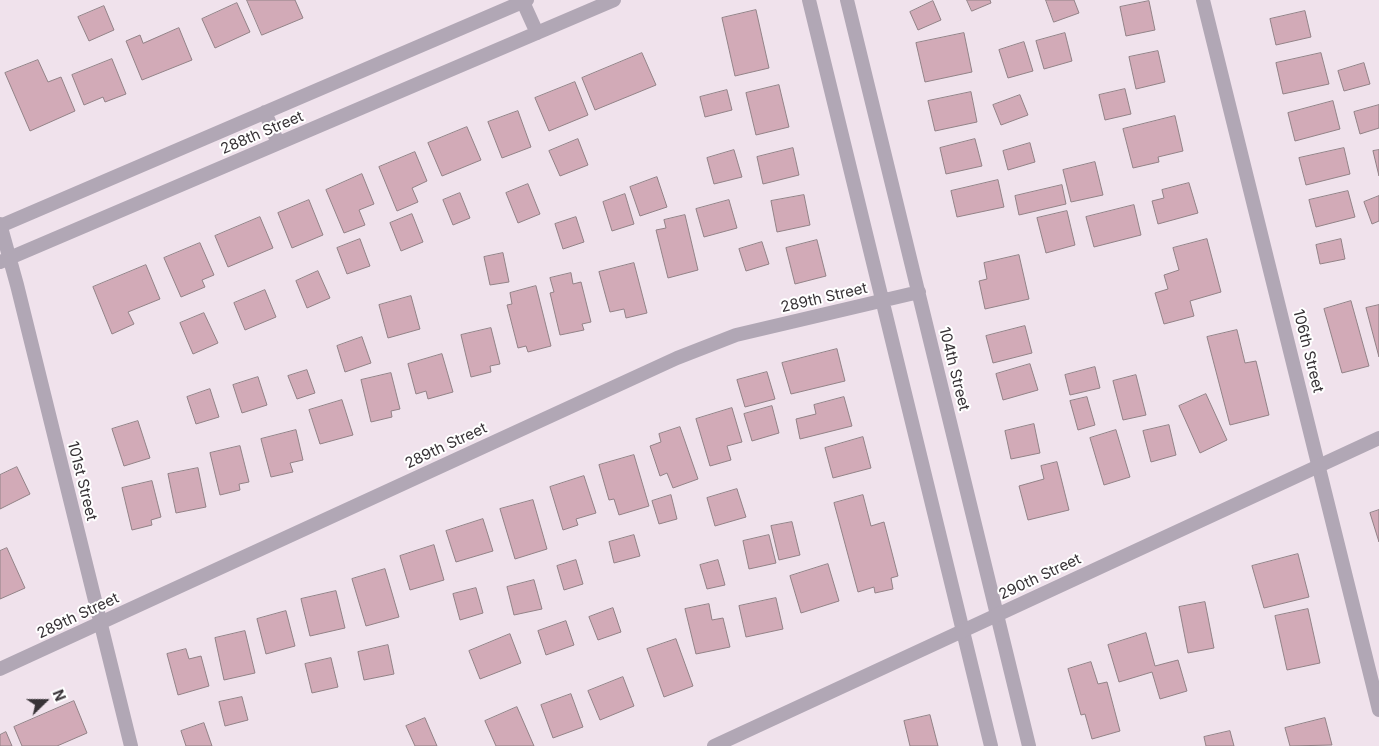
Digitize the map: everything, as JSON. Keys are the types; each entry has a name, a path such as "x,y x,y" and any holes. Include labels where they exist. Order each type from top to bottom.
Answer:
{"street":[{"name":"288th Street","path":"5,260 614,0"},
{"path":"809,0 991,746"},
{"name":"104th Street","path":"847,0 1030,746"},
{"name":"106th Street","path":"1203,0 1320,465 1379,710"},
{"name":"288th Street","path":"0,225 525,1 537,33"},
{"path":"265,112 278,143"},
{"name":"101st Street","path":"0,225 5,260 100,623 130,746"},
{"name":"289th Street","path":"0,669 677,358 736,335 919,292"},
{"name":"290th Street","path":"714,746 1379,438"}],"building":[{"path":"247,0 295,0 303,18 262,35"},
{"path":"967,0 990,0 991,3 972,11"},
{"path":"1046,0 1074,0 1079,13 1054,22"},
{"path":"933,1 941,20 918,30 910,12"},
{"path":"1149,1 1155,30 1126,36 1120,7"},
{"path":"237,3 250,32 215,48 202,19"},
{"path":"104,6 114,30 89,41 78,17"},
{"path":"756,10 769,68 735,76 722,18"},
{"path":"1305,11 1311,37 1276,45 1270,19"},
{"path":"179,28 192,60 142,80 126,41 140,35 143,43"},
{"path":"964,33 972,72 925,82 916,43"},
{"path":"1065,33 1072,61 1044,69 1036,41"},
{"path":"1024,42 1033,71 1008,78 999,50"},
{"path":"1158,51 1165,82 1136,89 1129,57"},
{"path":"642,53 656,85 595,110 582,78"},
{"path":"1321,53 1329,84 1283,94 1276,63"},
{"path":"112,59 126,94 105,102 103,97 84,105 72,75"},
{"path":"38,60 48,82 61,77 75,111 30,131 5,73"},
{"path":"1364,63 1370,84 1344,91 1338,71"},
{"path":"575,82 588,115 549,131 535,98"},
{"path":"779,85 789,127 756,135 746,93"},
{"path":"1125,89 1131,114 1105,120 1099,95"},
{"path":"727,90 732,110 705,117 700,97"},
{"path":"971,92 977,122 935,131 928,101"},
{"path":"1020,95 1028,115 1001,125 993,105"},
{"path":"1333,101 1340,129 1295,141 1288,113"},
{"path":"1379,105 1379,128 1360,134 1354,112"},
{"path":"518,111 531,147 502,158 488,122"},
{"path":"1175,116 1183,151 1158,157 1159,162 1133,168 1123,129"},
{"path":"467,127 481,160 442,176 428,143"},
{"path":"578,139 588,165 560,176 549,151"},
{"path":"975,139 982,166 946,174 940,148"},
{"path":"1030,143 1035,162 1008,170 1003,151"},
{"path":"793,148 799,175 763,184 757,157"},
{"path":"1344,148 1350,174 1306,185 1299,158"},
{"path":"734,150 742,177 714,184 707,158"},
{"path":"1379,150 1379,176 1373,151"},
{"path":"415,152 427,181 412,188 418,202 397,211 379,167"},
{"path":"1095,162 1103,195 1071,202 1063,170"},
{"path":"362,174 374,204 359,210 365,225 344,233 326,190"},
{"path":"657,177 667,207 640,216 630,187"},
{"path":"998,180 1004,207 957,217 951,191"},
{"path":"1189,183 1198,213 1158,224 1152,201 1164,198 1162,190"},
{"path":"528,184 540,214 518,223 506,193"},
{"path":"1062,185 1066,204 1019,215 1015,196"},
{"path":"1348,191 1355,217 1316,227 1309,200"},
{"path":"460,193 470,218 453,225 443,200"},
{"path":"625,194 634,224 612,231 603,202"},
{"path":"804,195 810,225 777,232 771,201"},
{"path":"1379,196 1379,221 1372,224 1364,202"},
{"path":"309,200 323,235 292,248 278,213"},
{"path":"729,200 737,228 704,237 696,209"},
{"path":"1134,205 1141,235 1094,247 1086,217"},
{"path":"1067,211 1075,245 1046,253 1037,218"},
{"path":"412,214 423,242 401,251 390,223"},
{"path":"685,215 698,270 668,278 656,230 666,228 664,220"},
{"path":"260,217 273,248 228,267 215,236"},
{"path":"576,217 584,242 563,249 555,224"},
{"path":"360,239 370,266 347,274 337,248"},
{"path":"1207,239 1221,292 1190,301 1194,316 1164,324 1155,293 1168,289 1164,275 1179,270 1173,248"},
{"path":"1341,239 1345,259 1320,264 1316,245"},
{"path":"817,240 826,276 795,284 786,248"},
{"path":"762,242 769,264 746,271 739,249"},
{"path":"200,243 214,275 202,280 205,287 181,297 164,258"},
{"path":"503,253 509,282 490,285 484,257"},
{"path":"1019,255 1029,299 985,309 979,281 987,279 984,263"},
{"path":"634,263 647,313 626,318 624,309 610,312 599,272"},
{"path":"146,265 160,299 128,312 134,324 112,334 93,287"},
{"path":"318,271 330,298 307,308 296,281"},
{"path":"571,273 573,284 581,282 591,322 582,324 584,330 560,335 550,293 554,292 550,278"},
{"path":"536,286 551,346 528,352 526,346 518,348 507,305 512,304 510,293"},
{"path":"265,290 276,317 245,330 234,303"},
{"path":"411,296 420,329 388,338 379,305"},
{"path":"1351,301 1369,366 1342,373 1324,309"},
{"path":"1379,305 1379,357 1366,308"},
{"path":"204,313 218,343 193,354 180,323"},
{"path":"1025,326 1032,353 993,363 986,336"},
{"path":"491,328 500,364 490,366 491,372 471,377 461,335"},
{"path":"1237,330 1245,363 1256,361 1269,415 1230,425 1207,337"},
{"path":"362,337 371,363 345,372 337,346"},
{"path":"837,349 845,381 791,394 782,363"},
{"path":"442,354 453,392 428,399 426,391 416,394 408,364"},
{"path":"1030,364 1038,390 1003,400 996,374"},
{"path":"1095,367 1100,388 1070,395 1065,375"},
{"path":"307,370 315,393 297,399 288,376"},
{"path":"767,372 775,399 745,407 737,380"},
{"path":"391,373 400,409 391,411 392,417 371,422 361,380"},
{"path":"1136,375 1146,415 1123,420 1113,381"},
{"path":"258,377 267,405 242,413 233,385"},
{"path":"210,389 219,417 196,424 187,397"},
{"path":"1206,394 1227,440 1200,453 1179,406"},
{"path":"844,397 852,426 800,439 796,419 816,414 814,405"},
{"path":"1087,397 1095,425 1078,430 1070,401"},
{"path":"342,400 353,435 320,444 309,410"},
{"path":"772,406 779,433 752,441 744,414"},
{"path":"732,408 742,442 727,446 731,460 710,466 696,419"},
{"path":"138,421 150,458 124,466 112,429"},
{"path":"1034,424 1040,453 1011,459 1005,431"},
{"path":"1169,425 1176,455 1151,462 1143,431"},
{"path":"680,427 698,479 673,488 667,473 660,476 650,446 661,442 659,434"},
{"path":"296,430 303,460 290,463 293,472 271,477 261,439"},
{"path":"1116,430 1130,477 1104,485 1090,438"},
{"path":"863,437 871,468 833,478 825,448"},
{"path":"240,446 249,482 239,484 240,490 220,495 210,453"},
{"path":"634,455 649,506 619,515 614,499 609,500 599,465"},
{"path":"1057,462 1069,510 1028,520 1019,486 1044,479 1041,466"},
{"path":"17,467 30,494 0,509 0,475"},
{"path":"198,468 206,507 176,513 168,474"},
{"path":"584,476 596,513 576,519 578,525 563,530 550,487"},
{"path":"152,481 161,517 151,520 152,525 132,530 122,488"},
{"path":"737,489 746,517 715,526 707,498"},
{"path":"671,495 677,519 659,524 652,501"},
{"path":"863,495 871,526 884,522 898,576 891,578 893,589 875,593 874,587 858,592 834,503"},
{"path":"533,500 547,549 515,559 500,509"},
{"path":"1379,510 1379,542 1370,513"},
{"path":"483,519 493,551 456,562 446,531"},
{"path":"792,522 800,555 779,560 771,526"},
{"path":"634,535 640,556 614,563 609,542"},
{"path":"769,535 776,563 749,569 743,541"},
{"path":"434,545 444,580 410,590 400,556"},
{"path":"7,548 25,588 0,599 0,551"},
{"path":"1298,554 1309,597 1264,608 1252,566"},
{"path":"576,560 583,584 564,590 557,566"},
{"path":"718,560 725,585 707,589 700,565"},
{"path":"828,564 839,601 801,613 790,576"},
{"path":"385,569 399,617 366,626 352,579"},
{"path":"534,580 542,609 514,615 507,587"},
{"path":"476,588 483,613 460,620 453,594"},
{"path":"336,591 345,628 310,636 301,599"},
{"path":"776,598 783,629 746,637 739,606"},
{"path":"1205,602 1214,648 1188,653 1179,607"},
{"path":"709,604 712,620 723,618 730,647 696,654 685,609"},
{"path":"613,608 621,632 598,640 589,617"},
{"path":"1308,609 1320,663 1287,670 1275,616"},
{"path":"286,611 295,646 266,654 257,619"},
{"path":"566,621 574,645 546,655 538,631"},
{"path":"245,631 255,673 224,680 215,638"},
{"path":"1146,633 1155,666 1178,660 1187,691 1160,699 1152,672 1119,682 1108,645"},
{"path":"510,634 521,663 480,679 469,651"},
{"path":"676,639 693,686 664,697 647,649"},
{"path":"388,645 394,674 364,680 358,652"},
{"path":"186,649 189,659 201,656 209,686 178,695 167,654"},
{"path":"331,658 338,687 312,693 305,664"},
{"path":"1091,662 1098,684 1107,682 1120,731 1092,739 1085,714 1081,715 1068,669"},
{"path":"623,677 634,706 600,720 588,691"},
{"path":"571,694 583,727 553,738 541,705"},
{"path":"242,697 248,720 225,726 219,702"},
{"path":"74,701 87,733 57,746 22,746 14,727"},
{"path":"517,707 534,746 496,746 485,721"},
{"path":"930,715 938,746 910,746 904,721"},
{"path":"425,718 437,746 415,746 406,726"},
{"path":"1325,718 1332,745 1290,746 1285,728"},
{"path":"204,723 212,746 186,746 181,731"},
{"path":"1230,731 1234,746 1206,746 1204,737"},
{"path":"6,732 12,746 0,746 0,735"}]}
